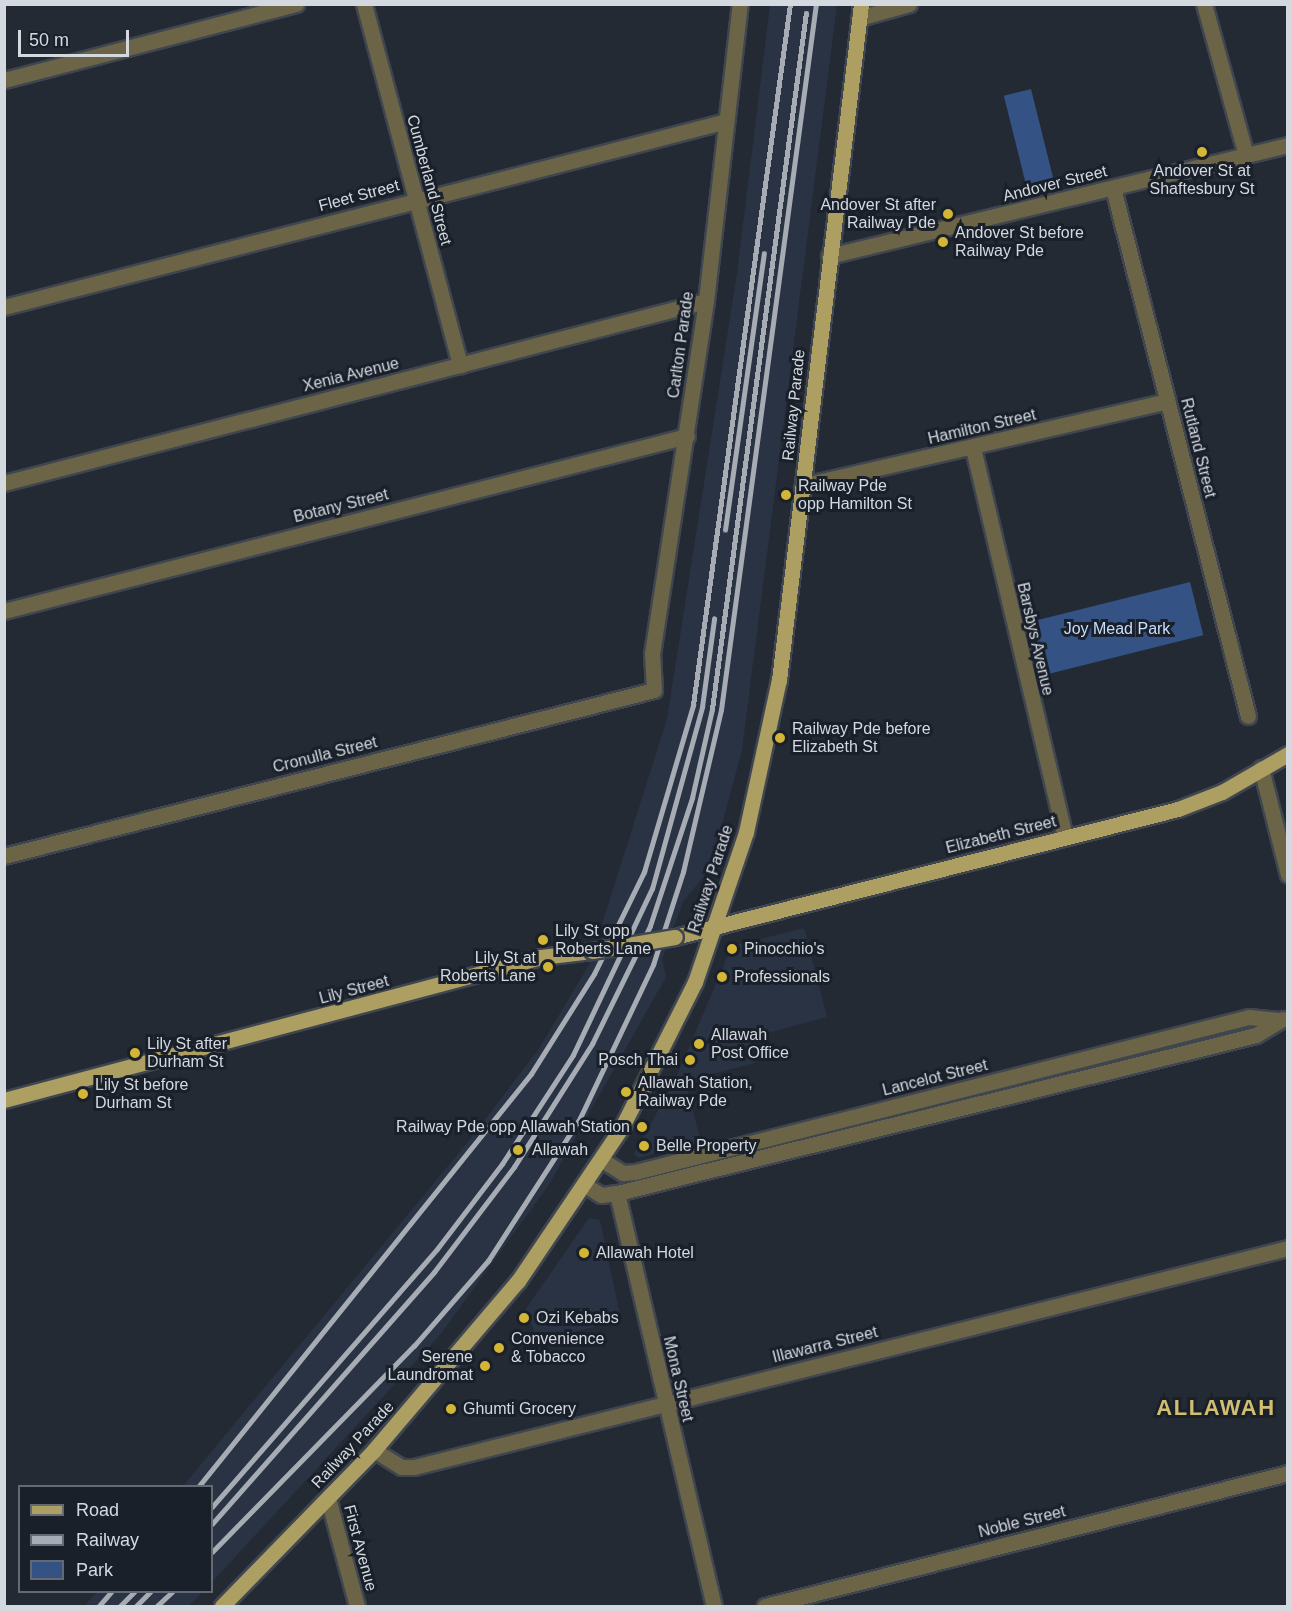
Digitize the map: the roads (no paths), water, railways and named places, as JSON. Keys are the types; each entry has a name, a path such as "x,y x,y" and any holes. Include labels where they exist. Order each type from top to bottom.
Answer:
{"main road":[{"name":"Railway Parade","path":"222,1606 374,1450 477,1334 585,1185 602,1160 671,1034 714,927 746,832 770,732 804,485 829,256 860,11"},
{"name":"Elizabeth Street","path":"714,927 1199,802 1287,754"},
{"name":"Lily Street","path":"4,1100 534,959 675,937 714,927"}],"street":[{"path":"4,80 296,4"},
{"name":"Cumberland Street","path":"364,4 460,365"},
{"name":"Carlton Parade","path":"654,690 652,654 706,301 723,122 740,4"},
{"path":"860,11 909,4"},
{"path":"1204,4 1246,155"},
{"name":"Fleet Street","path":"4,307 723,122"},
{"name":"Andover Street","path":"829,256 1287,145"},
{"name":"Rutland Street","path":"1113,188 1248,716"},
{"name":"Xenia Avenue","path":"4,483 706,301"},
{"name":"Hamilton Street","path":"804,485 973,448 1167,401"},
{"name":"Botany Street","path":"4,611 687,436"},
{"name":"Barsbys Avenue","path":"973,448 1065,837"},
{"name":"Cronulla Street","path":"4,856 654,690"},
{"path":"1261,768 1287,875"},
{"name":"Lancelot Street","path":"623,1173 1250,1017 1284,1019"},
{"name":"Lancelot Street","path":"616,1193 1256,1035 1284,1019"},
{"path":"585,1185 602,1195 616,1193 623,1173 602,1160"},
{"name":"Mona Street","path":"616,1193 714,1606"},
{"name":"Illawarra Street","path":"374,1450 401,1467 414,1467 1287,1248"},
{"name":"Noble Street","path":"765,1606 1287,1473"},
{"name":"First Avenue","path":"328,1498 357,1606"}],"railway":[{"path":"200,1485 531,1074 594,974 644,872 693,705 790,4"},
{"path":"213,1551 414,1346 488,1261 580,1118 653,965 683,872 721,710 816,4"},
{"path":"213,1523 434,1272 514,1167 592,1044 650,926 692,798 712,709 806,13"},
{"path":"725,530 764,254"},
{"path":"213,1506 437,1249 502,1164 573,1055 652,889 702,707 714,619"},
{"path":"99,1606 110,1593"},
{"path":"120,1606 133,1593"},
{"path":"136,1606 149,1593"},
{"path":"157,1606 171,1593"}],"place":[{"name":"Andover St at Shaftesbury St","path":"1202,152"},
{"name":"Andover St after Railway Pde","path":"948,214"},
{"name":"Andover St before Railway Pde","path":"943,242"},
{"name":"Railway Pde opp Hamilton St","path":"786,495"},
{"name":"Railway Pde before Elizabeth St","path":"780,738"},
{"name":"Lily St opp Roberts Lane","path":"543,940"},
{"name":"Pinocchio's","path":"732,949"},
{"name":"Lily St at Roberts Lane","path":"548,967"},
{"name":"Professionals","path":"722,977"},
{"name":"Allawah Post Office","path":"699,1044"},
{"name":"Lily St after Durham St","path":"135,1053"},
{"name":"Posch Thai","path":"690,1060"},
{"name":"Allawah Station, Railway Pde","path":"626,1092"},
{"name":"Lily St before Durham St","path":"83,1094"},
{"name":"Railway Pde opp Allawah Station","path":"642,1127"},
{"name":"Belle Property","path":"644,1146"},
{"name":"Allawah","path":"518,1150"},
{"name":"Allawah Hotel","path":"584,1253"},
{"name":"Ozi Kebabs","path":"524,1318"},
{"name":"Convenience & Tobacco","path":"499,1348"},
{"name":"Serene Laundromat","path":"485,1366"},
{"name":"Ghumti Grocery","path":"451,1409"}],"district":[{"name":"ALLAWAH","path":"1216,1408"}],"park label":[{"name":"Joy Mead Park","path":"1117,629"}]}
